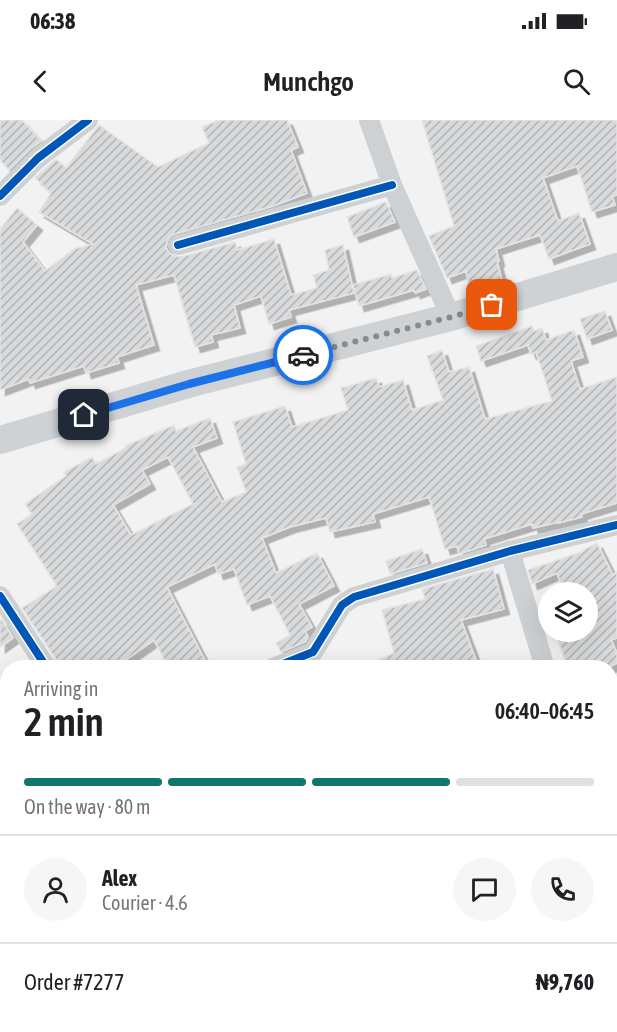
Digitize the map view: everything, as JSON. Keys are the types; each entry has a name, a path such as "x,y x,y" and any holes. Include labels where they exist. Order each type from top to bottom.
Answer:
{"main road":[{"path":"0,440 189,384 451,317 617,267"}],"street":[{"path":"0,196 38,158 88,120"},
{"path":"369,120 392,185 451,317"},
{"path":"178,245 392,185"},
{"path":"293,660 313,652 342,605 354,597 510,551 617,525"},
{"path":"510,551 543,660"},
{"path":"0,596 42,660"}],"building":[{"path":"0,120 22,120 41,141 9,170 0,160"},
{"path":"219,120 287,120 298,147 291,150 307,193 273,206 174,234 167,241 166,248 169,253 181,257 235,242 237,250 274,239 291,295 317,288 313,275 329,270 325,250 343,245 354,293 289,310 291,317 269,324 261,296 234,305 240,328 211,335 213,342 195,347 174,275 136,285 154,345 117,357 119,363 86,373 84,366 30,383 29,379 0,390 0,229 17,208 37,225 23,242 45,271 74,249 93,244 39,212 51,193 35,178 56,159 66,168 99,125 158,167 209,143 202,127"},
{"path":"422,120 617,120 617,195 612,196 615,205 592,212 577,166 543,178 558,221 579,213 590,244 549,259 540,235 496,249 502,281 470,288 466,271 447,278 429,236 454,226"},
{"path":"386,202 395,222 354,237 347,217"},
{"path":"417,270 426,289 415,293 414,290 359,306 353,285 391,274 392,278"},
{"path":"605,311 612,330 587,339 580,319"},
{"path":"532,326 534,331 542,328 546,340 574,330 583,357 571,361 580,389 617,377 617,503 581,514 582,517 533,528 532,524 484,539 486,545 459,554 457,546 445,549 429,497 373,514 375,522 330,532 326,518 290,527 262,538 276,573 317,553 334,586 299,604 312,627 305,631 308,637 305,642 281,652 276,643 290,635 270,596 247,605 234,569 218,574 215,564 167,587 205,660 165,660 154,640 125,660 56,660 22,608 57,586 17,524 32,514 25,504 66,476 64,472 92,457 96,464 126,448 125,446 174,425 176,431 210,418 217,438 193,447 222,502 246,492 237,467 246,464 233,422 285,406 292,427 348,410 341,388 376,378 379,387 403,380 412,410 443,400 427,356 442,350 449,372 469,367 485,419 552,401 536,352 531,354 528,345 481,361 476,346","holes":["168,457 193,504 131,535 113,505 150,484 142,470"]},
{"path":"597,543 613,575 617,572 617,638 611,640 617,653 617,660 565,660 559,642 598,642 598,582 560,582 557,573 532,584 528,570 584,551"},
{"path":"422,549 427,563 390,574 386,561"},
{"path":"493,569 504,609 461,620 476,660 378,660 394,653 382,610 425,599 422,589"},
{"path":"2,620 13,638 0,647 0,621"}],"cycle path":[{"path":"0,196 38,158 88,120"},
{"path":"178,245 392,185"},
{"path":"293,660 313,652 342,605 354,597 510,551 617,525"},
{"path":"0,596 42,660"}],"way so far":[{"path":"303,355 492,305"}],"route":[{"path":"84,415 189,384 303,355"}]}
